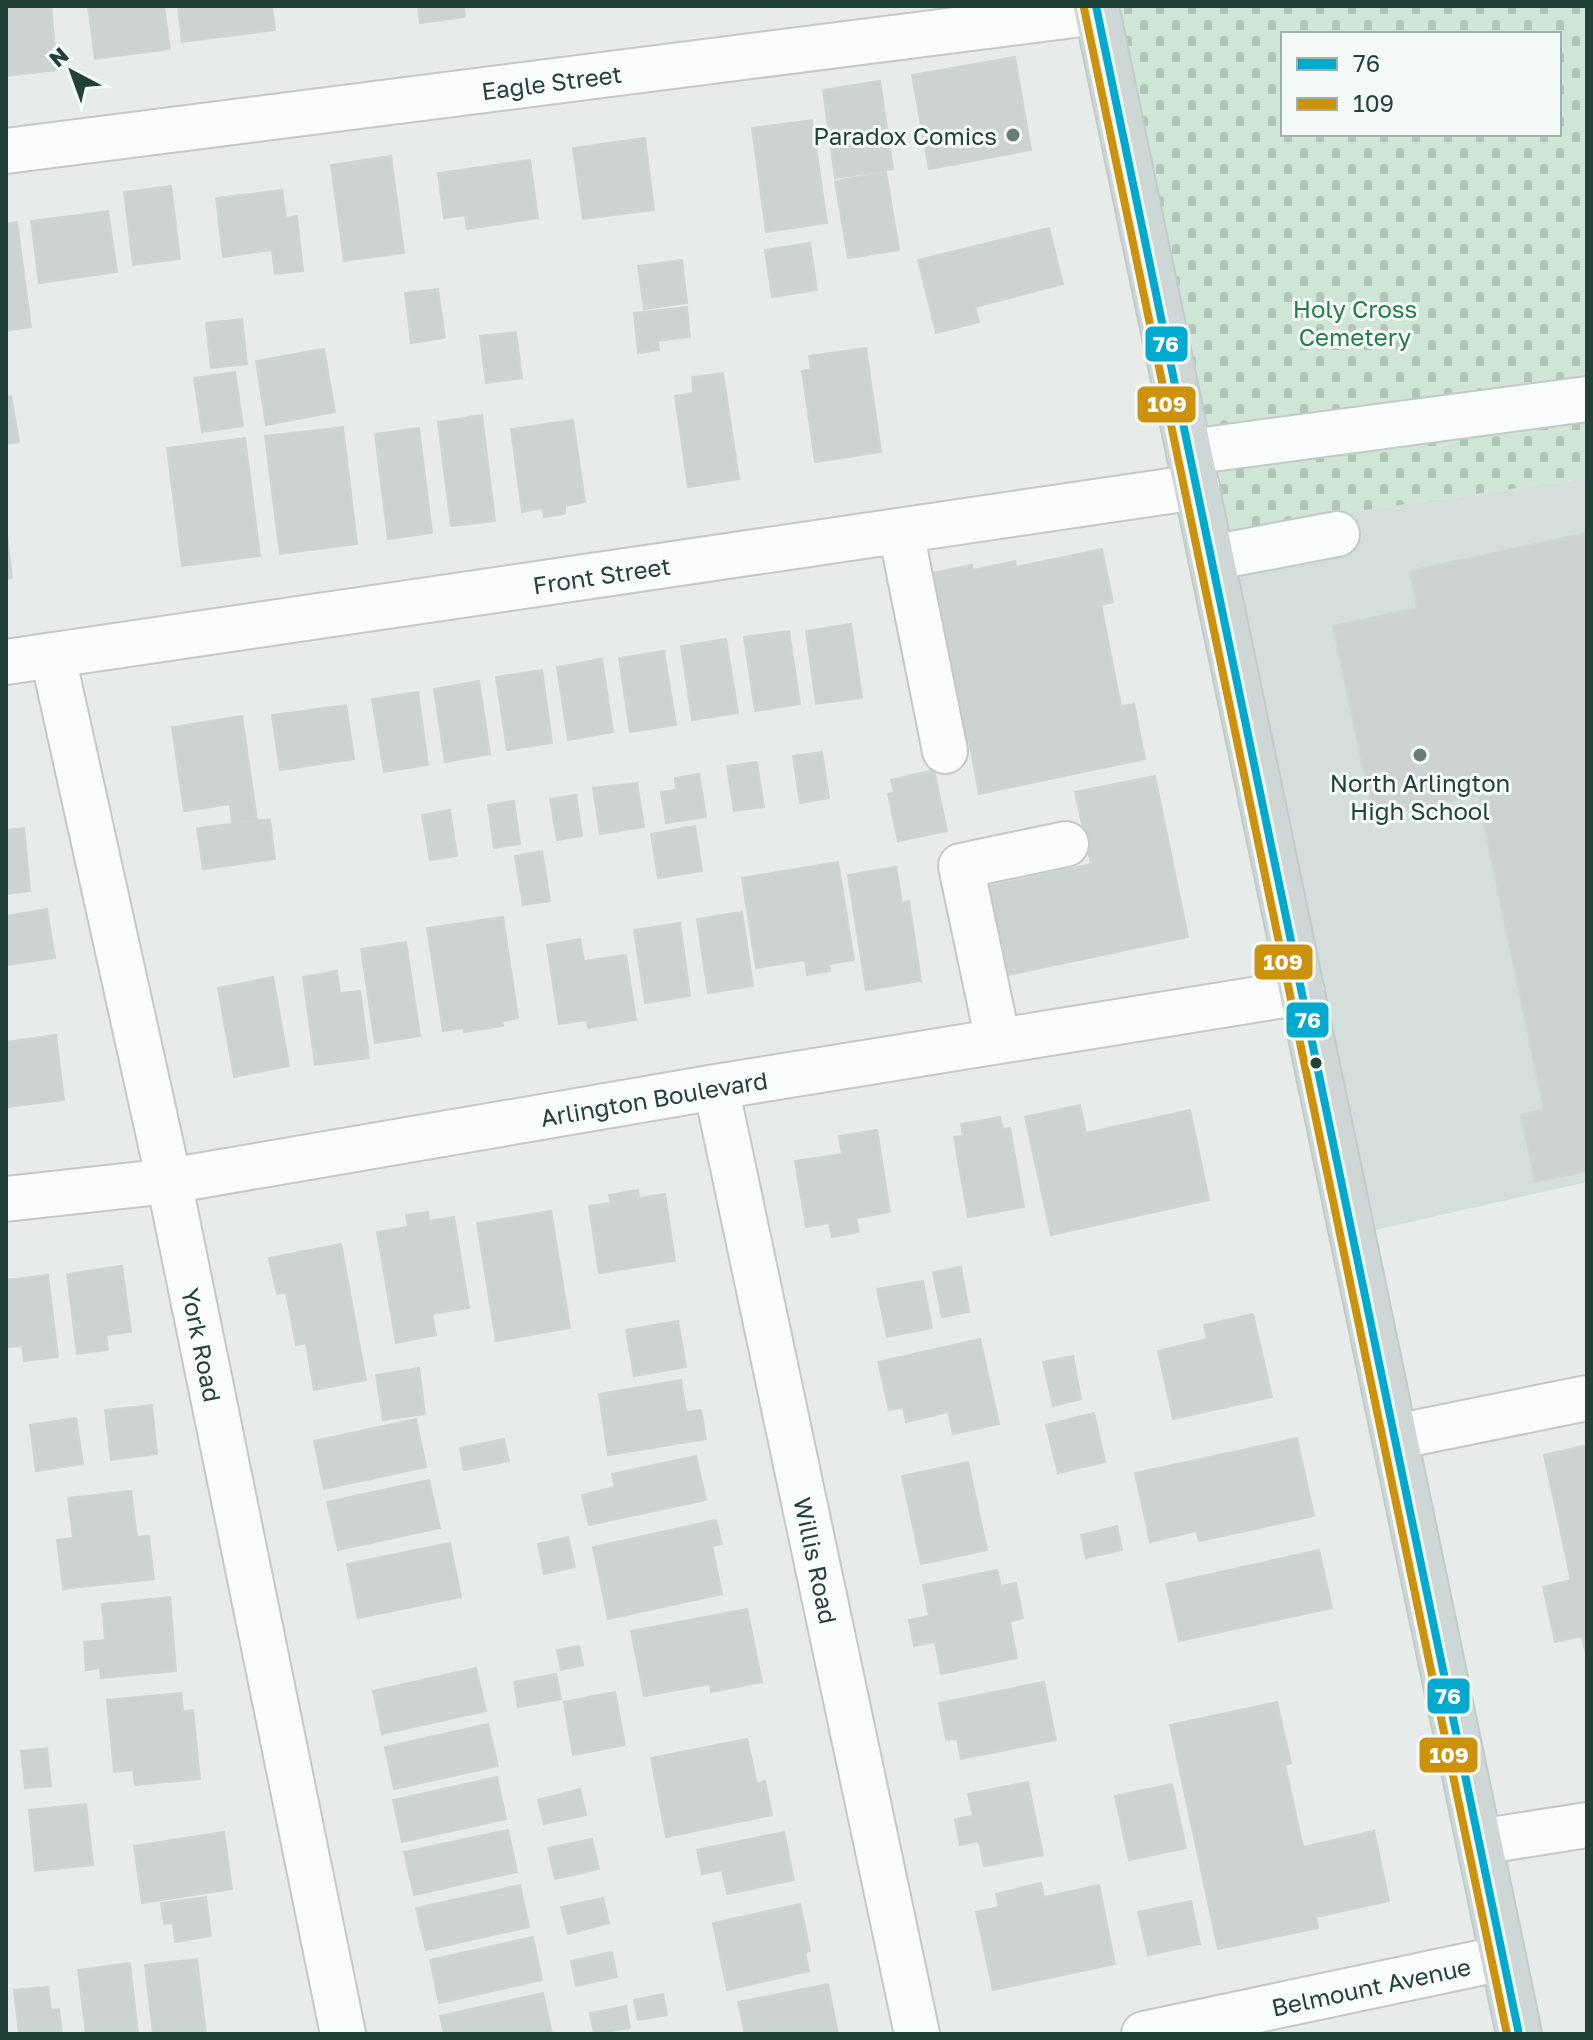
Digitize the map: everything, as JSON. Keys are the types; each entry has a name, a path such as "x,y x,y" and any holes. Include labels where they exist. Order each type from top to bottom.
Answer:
{"main road":[{"path":"1097,9 1519,2034"}],"street":[{"name":"Eagle Street","path":"6,151 880,23 1097,9"},
{"name":"Front Street","path":"6,662 901,532 1193,470 1587,399"},
{"path":"901,532 945,751"},
{"path":"1211,558 1337,534"},
{"name":"York Road","path":"53,657 169,1181 343,2034"},
{"path":"998,1041 961,866 1066,844"},
{"name":"Arlington Boulevard","path":"6,1199 169,1181 716,1087 1302,992"},
{"name":"Willis Road","path":"716,1087 917,2034"},
{"path":"1395,1437 1587,1398"},
{"path":"1479,1842 1587,1825"},
{"name":"Belmount Avenue","path":"1144,2034 1503,1958"}],"shaded area":[{"name":"North Arlington High School","path":"1587,478 1587,1182 1353,1235 1206,533"}],"green space":[{"name":"Holy Cross Cemetery","path":"1096,6 1587,6 1587,478 1206,533"}],"building":[{"path":"6,6 51,6 57,70 6,76"},
{"path":"88,6 164,6 170,49 95,59"},
{"path":"178,6 272,6 275,30 182,42"},
{"path":"418,6 464,6 465,17 420,23"},
{"path":"1015,57 1031,150 929,169 912,75"},
{"path":"880,81 893,169 835,178 823,90"},
{"path":"812,120 827,223 766,232 752,128"},
{"path":"645,138 654,210 583,219 573,148"},
{"path":"391,156 404,253 344,261 331,165"},
{"path":"530,160 538,218 467,229 465,215 444,218 438,173"},
{"path":"886,172 899,250 848,258 835,181"},
{"path":"171,186 180,259 133,265 124,192"},
{"path":"282,190 286,218 297,216 303,271 275,274 272,250 223,257 216,198"},
{"path":"108,211 117,272 39,283 31,221"},
{"path":"17,222 31,327 6,331 6,224"},
{"path":"1049,228 1063,284 975,307 979,322 936,333 918,260"},
{"path":"810,243 817,290 772,297 765,250"},
{"path":"682,260 687,303 644,309 638,266"},
{"path":"438,289 445,338 411,343 405,293"},
{"path":"687,307 690,337 658,341 659,350 638,353 634,313"},
{"path":"242,319 247,364 211,368 206,323"},
{"path":"516,332 522,378 486,383 480,336"},
{"path":"866,348 881,452 815,462 802,371 811,369 809,356"},
{"path":"324,349 335,412 266,425 256,361"},
{"path":"235,372 243,426 202,432 194,378"},
{"path":"723,373 739,479 688,487 675,396 693,393 692,377"},
{"path":"11,396 19,442 6,444 6,397"},
{"path":"482,415 495,521 451,526 438,422"},
{"path":"573,420 585,502 565,506 565,514 544,517 542,508 522,512 511,429"},
{"path":"343,427 357,544 280,554 265,436"},
{"path":"419,428 432,533 388,539 375,434"},
{"path":"245,438 260,556 182,566 167,448"},
{"path":"6,526 12,578 6,579"},
{"path":"1587,533 1587,1171 1535,1182 1521,1115 1544,1109 1478,795 1374,817 1333,626 1417,608 1410,571"},
{"path":"1102,549 1113,602 1101,605 1121,706 1134,704 1145,759 979,794 969,741 962,743 940,636 945,635 932,573 972,565 973,570 1015,561 1016,567"},
{"path":"851,624 862,698 816,704 806,631"},
{"path":"789,631 800,704 755,711 744,637"},
{"path":"726,639 738,713 692,720 681,646"},
{"path":"664,651 676,725 630,732 619,658"},
{"path":"602,659 613,732 568,740 557,667"},
{"path":"542,670 552,743 507,750 496,677"},
{"path":"479,681 490,754 445,762 434,689"},
{"path":"418,692 428,765 384,772 372,699"},
{"path":"346,705 354,759 280,770 272,715"},
{"path":"242,716 257,820 232,824 230,804 184,811 172,727"},
{"path":"822,752 829,798 800,803 793,756"},
{"path":"757,762 764,807 734,811 727,766"},
{"path":"934,770 947,831 898,841 888,794 894,792 891,780"},
{"path":"699,774 706,817 666,823 661,792 676,790 675,778"},
{"path":"1155,776 1188,937 994,978 975,889 1091,864 1075,792"},
{"path":"637,783 644,827 600,834 593,788"},
{"path":"576,795 582,836 557,840 550,799"},
{"path":"514,801 520,844 494,848 488,805"},
{"path":"450,810 457,856 430,860 422,815"},
{"path":"270,819 275,859 203,869 197,828"},
{"path":"695,826 702,871 658,878 651,834"},
{"path":"24,828 30,891 6,894 6,830"},
{"path":"542,851 550,901 523,905 515,856"},
{"path":"838,862 854,960 829,964 830,971 807,975 805,960 756,968 742,878"},
{"path":"896,867 902,903 909,901 921,981 866,990 848,875"},
{"path":"47,909 55,958 6,965 6,916"},
{"path":"742,912 753,986 708,993 697,919"},
{"path":"503,917 518,1018 502,1021 503,1026 464,1032 463,1028 443,1031 427,928"},
{"path":"680,923 690,996 645,1003 634,930"},
{"path":"580,939 584,961 626,955 636,1020 588,1028 587,1020 559,1024 547,945"},
{"path":"406,942 420,1036 375,1043 361,949"},
{"path":"337,971 340,993 360,991 369,1058 315,1065 303,977"},
{"path":"273,977 289,1066 234,1077 218,988"},
{"path":"56,1035 64,1100 6,1107 6,1042"},
{"path":"1080,1105 1086,1133 1190,1110 1209,1200 1051,1235 1025,1117"},
{"path":"1000,1117 1003,1129 1010,1128 1024,1207 968,1217 954,1137 963,1136 961,1124"},
{"path":"877,1130 890,1212 856,1218 859,1232 832,1237 829,1223 806,1227 795,1161 842,1154 839,1136"},
{"path":"638,1190 639,1198 665,1194 675,1261 599,1273 589,1206 611,1203 609,1195"},
{"path":"551,1211 570,1328 496,1341 477,1223"},
{"path":"428,1212 429,1221 454,1217 469,1308 432,1314 436,1335 396,1343 377,1232 408,1227 406,1215"},
{"path":"341,1244 366,1380 314,1390 306,1343 296,1345 286,1292 277,1294 269,1258"},
{"path":"122,1266 131,1332 106,1335 108,1350 77,1354 67,1274"},
{"path":"961,1267 969,1312 942,1317 933,1272"},
{"path":"48,1275 58,1357 24,1361 22,1346 6,1347 6,1280"},
{"path":"923,1281 932,1328 887,1337 877,1289"},
{"path":"1253,1314 1272,1397 1173,1419 1158,1351 1207,1339 1204,1325"},
{"path":"678,1321 686,1367 634,1376 626,1330"},
{"path":"980,1339 999,1424 953,1434 948,1412 906,1422 903,1407 889,1410 878,1362"},
{"path":"1073,1356 1081,1399 1053,1406 1043,1362"},
{"path":"419,1368 425,1414 383,1420 376,1375"},
{"path":"681,1380 686,1412 701,1410 706,1439 608,1455 599,1394"},
{"path":"152,1405 157,1454 111,1460 105,1410"},
{"path":"1094,1413 1105,1462 1058,1473 1046,1425"},
{"path":"76,1418 83,1464 36,1471 30,1425"},
{"path":"416,1419 426,1467 324,1489 314,1441"},
{"path":"1297,1438 1314,1516 1199,1541 1196,1531 1150,1542 1135,1473"},
{"path":"504,1439 509,1461 464,1470 460,1448"},
{"path":"1587,1445 1587,1659 1582,1636 1555,1642 1543,1587 1571,1580 1544,1455"},
{"path":"696,1456 706,1500 589,1525 582,1495 615,1487 612,1474"},
{"path":"968,1462 987,1550 921,1564 902,1476"},
{"path":"429,1480 440,1528 338,1550 327,1502"},
{"path":"131,1491 137,1537 149,1536 154,1579 63,1589 57,1540 73,1538 68,1498"},
{"path":"716,1520 722,1544 712,1546 722,1594 608,1619 593,1547"},
{"path":"1117,1526 1122,1550 1086,1558 1081,1535"},
{"path":"568,1537 575,1567 544,1574 538,1544"},
{"path":"450,1543 461,1597 358,1618 347,1564"},
{"path":"1319,1550 1332,1608 1179,1641 1166,1584"},
{"path":"997,1570 1001,1586 1016,1583 1023,1618 1010,1622 1017,1658 941,1674 935,1642 914,1646 909,1620 929,1616 923,1585"},
{"path":"170,1597 176,1671 101,1678 100,1668 86,1670 84,1642 105,1640 102,1604"},
{"path":"747,1609 762,1682 711,1692 710,1684 644,1696 631,1631"},
{"path":"579,1646 583,1665 561,1670 557,1650"},
{"path":"476,1668 486,1711 382,1734 373,1691"},
{"path":"556,1674 561,1699 518,1707 514,1682"},
{"path":"1044,1682 1056,1740 961,1759 957,1739 946,1740 939,1703"},
{"path":"615,1692 625,1745 573,1755 564,1702"},
{"path":"181,1693 183,1711 193,1710 200,1779 135,1785 133,1770 114,1772 107,1700"},
{"path":"1277,1702 1291,1763 1285,1765 1303,1847 1374,1831 1389,1901 1316,1917 1318,1928 1218,1949 1170,1725"},
{"path":"488,1724 498,1766 394,1789 385,1747"},
{"path":"747,1739 757,1784 765,1781 772,1815 666,1837 651,1758"},
{"path":"47,1748 51,1786 25,1788 21,1751"},
{"path":"497,1777 506,1819 402,1842 393,1800"},
{"path":"1028,1782 1043,1855 984,1866 979,1841 960,1845 955,1819 973,1816 968,1794"},
{"path":"1172,1784 1186,1848 1129,1860 1115,1796"},
{"path":"580,1789 586,1815 544,1824 538,1800"},
{"path":"86,1804 93,1865 35,1871 29,1810"},
{"path":"508,1830 517,1872 414,1895 404,1852"},
{"path":"224,1832 232,1889 142,1903 134,1846"},
{"path":"784,1832 794,1880 727,1894 722,1870 702,1874 697,1850"},
{"path":"592,1839 599,1869 555,1879 548,1848"},
{"path":"1041,1883 1044,1897 1099,1885 1115,1964 993,1990 976,1912 999,1907 996,1894"},
{"path":"520,1885 529,1927 426,1950 416,1908"},
{"path":"206,1897 211,1936 175,1942 173,1923 164,1924 161,1903"},
{"path":"603,1898 609,1923 568,1934 561,1907"},
{"path":"1191,1901 1200,1944 1148,1955 1138,1912"},
{"path":"800,1904 810,1951 805,1952 809,1971 727,1990 713,1923"},
{"path":"533,1937 542,1980 439,2003 430,1960"},
{"path":"612,1952 617,1977 576,1986 571,1961"},
{"path":"197,1959 206,2034 153,2034 145,1965"},
{"path":"130,1963 138,2034 86,2034 78,1970"},
{"path":"828,1984 838,2034 745,2034 738,2002"},
{"path":"48,1987 51,2010 59,2009 62,2034 19,2034 14,1990"},
{"path":"543,1993 552,2034 444,2034 440,2016"},
{"path":"663,1994 667,2015 638,2020 634,2000"},
{"path":"626,2006 630,2028 594,2034 590,2013"}],"transit line":[{"name":"76","path":"1096,6 1519,2034"},
{"name":"109","path":"1084,8 1507,2034"}],"place":[{"name":"Paradox Comics","path":"1013,135"},
{"name":"North Arlington High School","path":"1420,755"}]}
